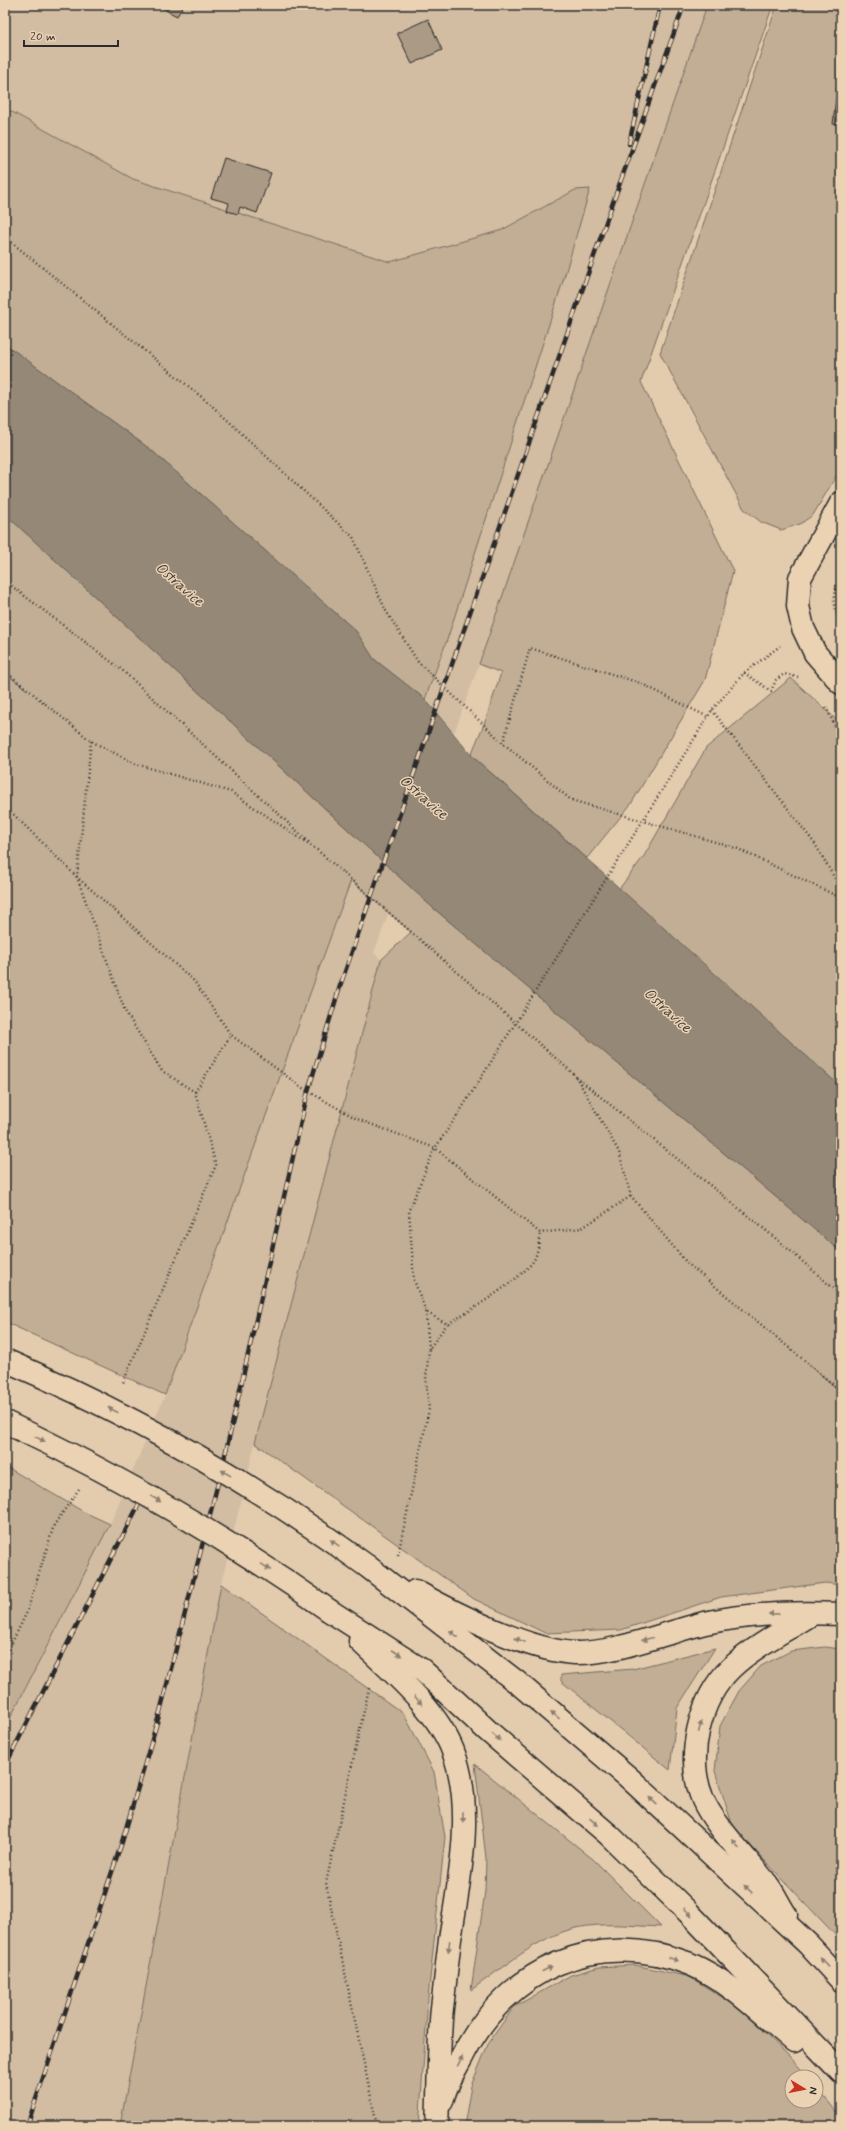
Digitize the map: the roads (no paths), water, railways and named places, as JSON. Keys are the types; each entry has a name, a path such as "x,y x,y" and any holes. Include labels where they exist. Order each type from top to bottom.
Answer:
{"main road":[{"path":"841,503 800,578 798,606 803,628 815,653 841,683"},
{"path":"6,1361 77,1392 166,1437 281,1506 389,1580 518,1683 622,1772 808,1944 841,1980"},
{"path":"5,1422 109,1473 160,1501 255,1559 352,1628 422,1670 488,1731 609,1835 688,1912 841,2072"},
{"path":"389,1580 497,1631 546,1649 561,1652 577,1653 609,1649 735,1617 841,1614"},
{"path":"808,1944 782,1909 769,1886 703,1800 696,1775 696,1747 706,1707 723,1676 743,1658 813,1614"},
{"path":"352,1628 436,1720 453,1751 461,1780 463,1854 442,2010 438,2062 437,2125"},
{"path":"437,2125 444,2094 466,2049 484,2020 503,1998 525,1981 561,1962 586,1953 604,1950 624,1950 659,1955 690,1965 705,1972 735,1992 802,2048 841,2077"}],"water":[{"name":"Ostravice","path":"5,344 150,449 356,631 374,659 425,699 471,755 841,1087 841,1252 432,907 5,514"}],"railway":[{"path":"629,144 660,5"},
{"path":"27,2126 122,1842 160,1712 226,1451 308,1091 340,986 607,219 684,5"},
{"path":"5,1766 139,1504"}]}
